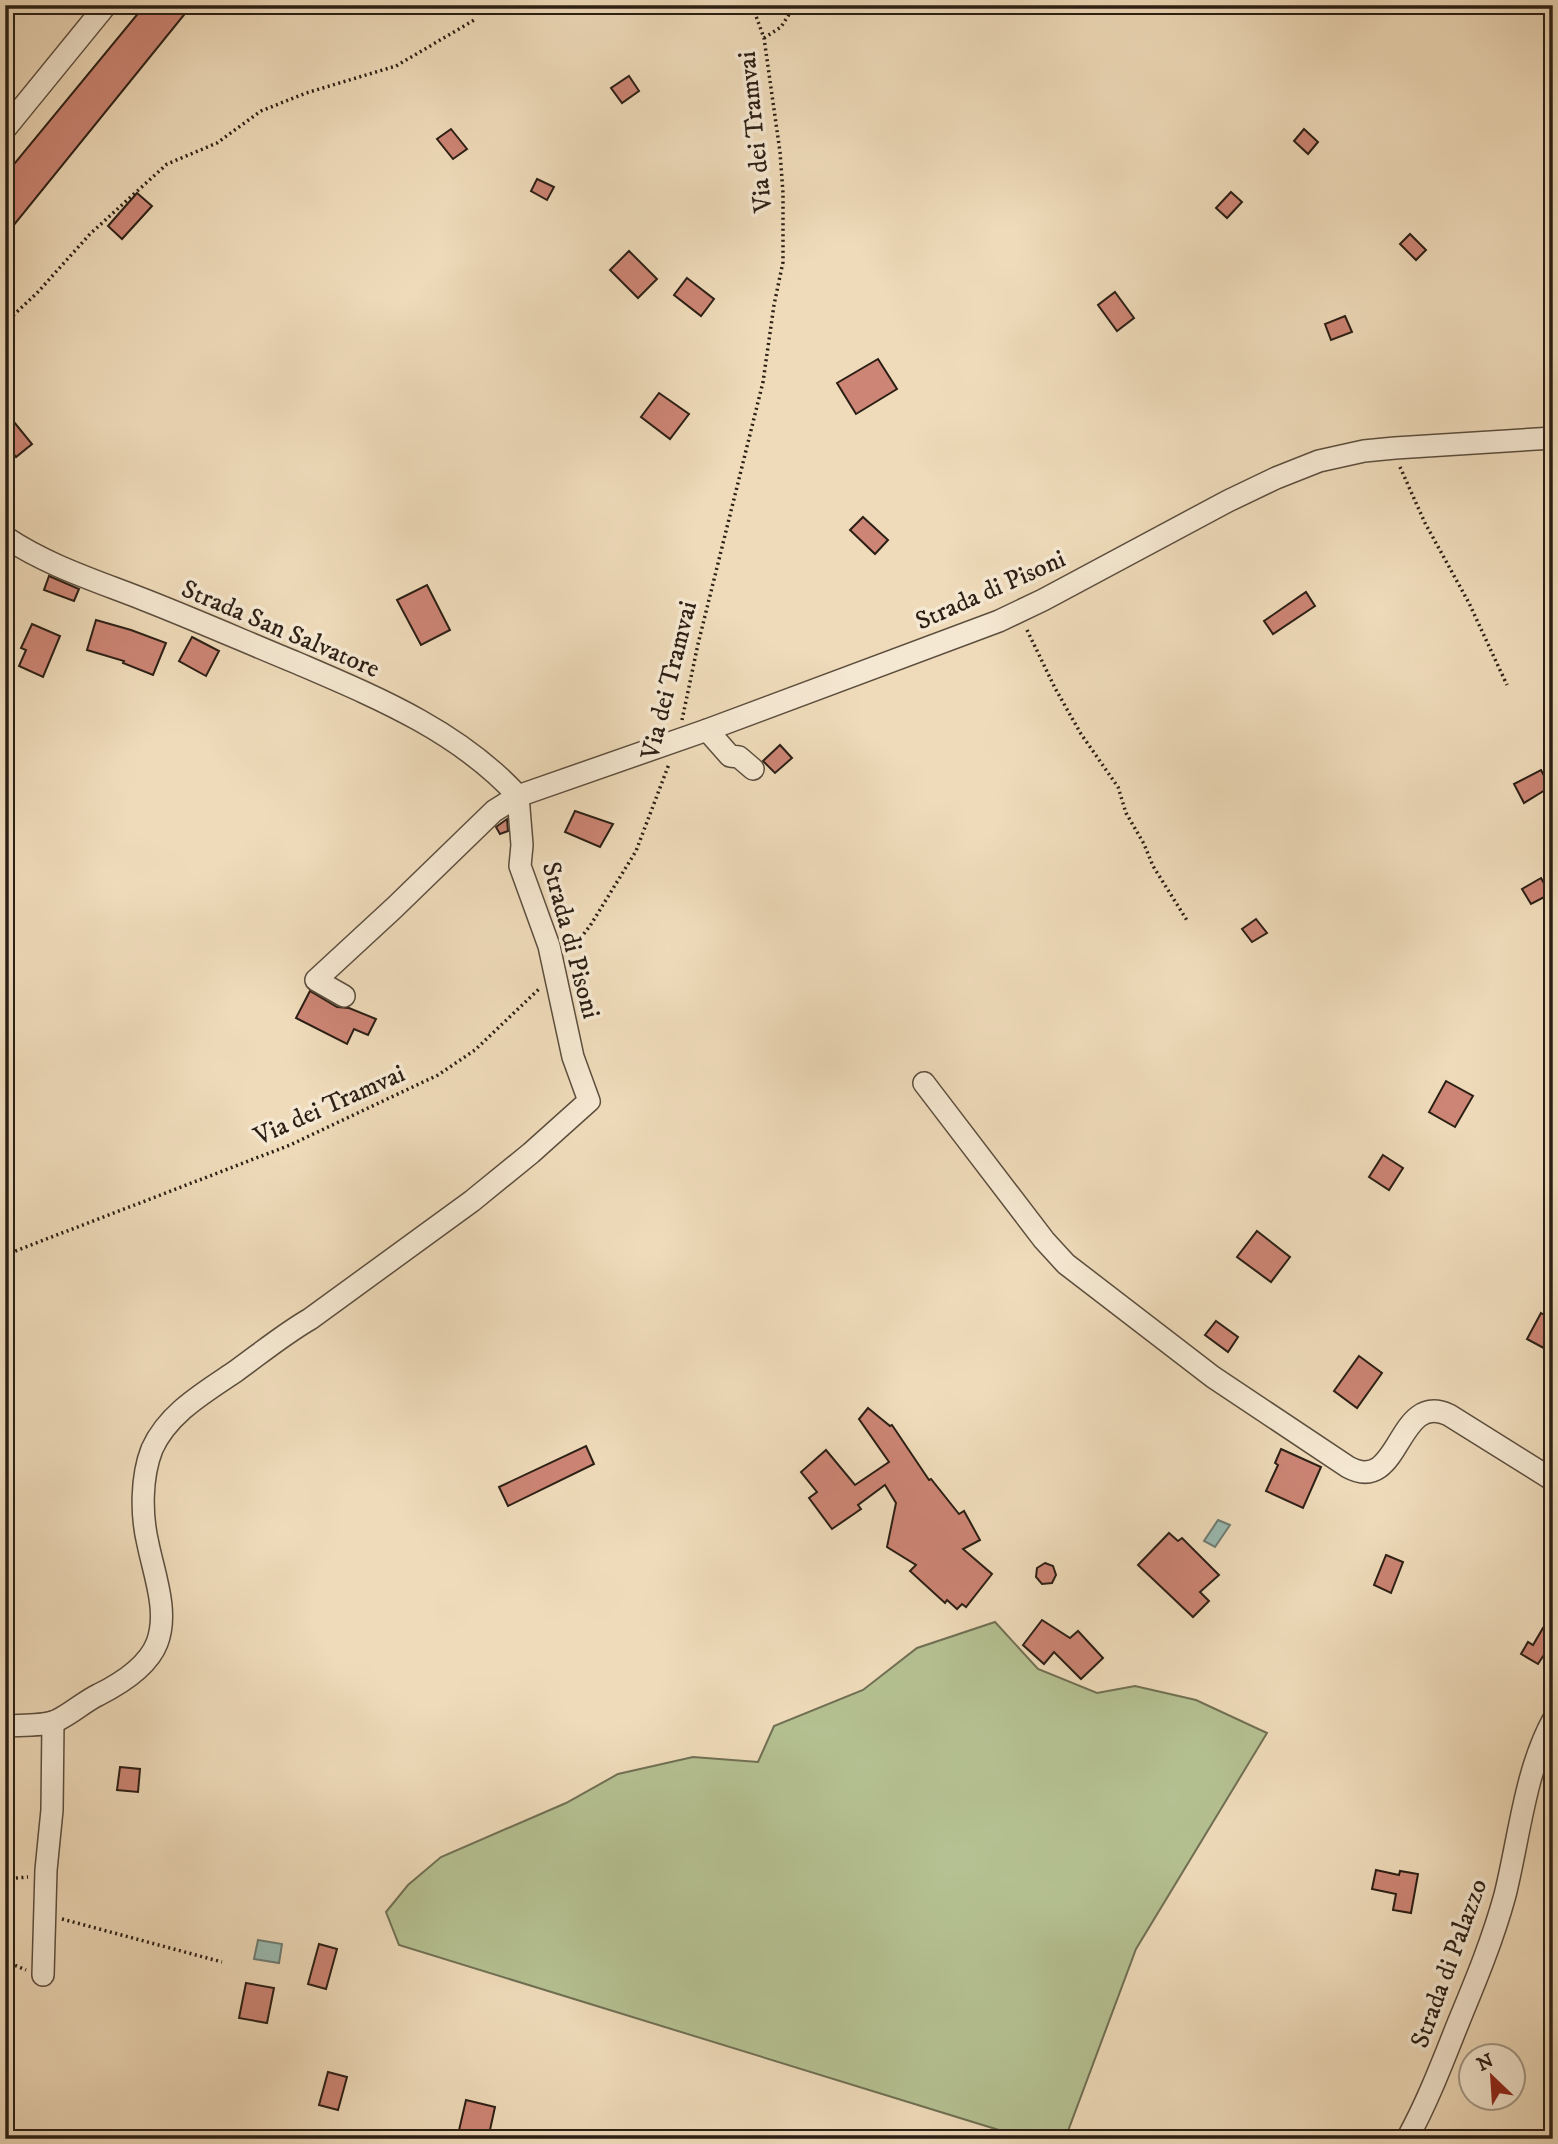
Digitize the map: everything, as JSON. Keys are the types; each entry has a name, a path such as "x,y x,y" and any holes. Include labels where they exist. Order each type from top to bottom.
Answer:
{"street":[{"path":"5,129 106,5"},
{"name":"Strada di Pisoni","path":"53,1722 87,1700 116,1686 133,1673 158,1640 159,1588 146,1533 144,1485 148,1459 164,1429 205,1391 288,1331 310,1319 472,1201 589,1101 573,1056 548,946 520,866 522,845 518,796 706,730 1017,613 1228,500 1320,461 1342,455 1395,448 1553,438"},
{"name":"Strada San Salvatore","path":"5,537 58,566 206,624 346,684 447,736 477,757 518,796"},
{"path":"706,730 730,756 739,757 753,769"},
{"path":"344,996 316,980 494,811 518,796"},
{"path":"924,1083 1044,1240 1066,1264 1213,1377 1348,1467 1362,1474 1376,1471 1417,1417 1428,1410 1435,1410 1449,1415 1553,1480"},
{"name":"Strada di Palazzo","path":"1407,2139 1434,2083 1492,1937 1505,1894 1537,1756 1553,1720"},
{"path":"5,1726 53,1722 52,1810 46,1870 43,1975"}],"path":[{"name":"Via dei Tramvai","path":"5,1255 290,1145 438,1075 475,1050 555,975 590,926 636,851 678,739 698,644 763,382 783,262 782,182 764,38 752,5"},
{"path":"764,38 781,27 795,5"},
{"path":"5,323 37,293 90,234 167,163 217,143 261,111 306,93 396,66 476,19"},
{"path":"1395,448 1405,482 1475,615 1507,685"},
{"path":"1017,613 1081,734 1118,788 1126,813 1153,866 1188,922"},
{"path":"45,1914 222,1962"}],"green space":[{"path":"995,1622 1038,1669 1097,1693 1135,1686 1196,1700 1267,1733 1136,1949 1065,2139 1028,2139 399,1945 386,1912 408,1885 441,1857 566,1803 618,1774 693,1757 758,1762 774,1726 863,1690 917,1648"}],"water":[{"path":"1218,1520 1230,1525 1215,1547 1204,1541"},
{"path":"258,1940 282,1944 279,1963 254,1959"}],"building":[{"path":"145,5 192,5 5,236 5,175"},
{"path":"629,76 639,91 622,103 611,88"},
{"path":"451,129 467,149 453,159 437,139"},
{"path":"1304,129 1318,142 1308,154 1294,141"},
{"path":"537,179 554,187 547,200 531,191"},
{"path":"1231,192 1242,202 1227,218 1216,208"},
{"path":"137,193 152,206 122,239 108,226"},
{"path":"1410,234 1426,250 1416,260 1400,244"},
{"path":"629,251 657,279 638,298 610,270"},
{"path":"687,278 714,299 701,316 674,295"},
{"path":"1115,292 1134,318 1117,331 1098,305"},
{"path":"1345,316 1352,332 1331,340 1325,324"},
{"path":"878,359 897,389 856,414 837,383"},
{"path":"659,393 689,414 670,439 641,417"},
{"path":"5,411 32,444 16,457 5,444"},
{"path":"863,517 888,540 875,554 850,530"},
{"path":"49,576 79,589 74,601 44,590"},
{"path":"427,585 450,630 421,645 397,600"},
{"path":"1306,592 1315,606 1273,634 1264,621"},
{"path":"96,620 166,643 153,675 123,663 124,661 87,650"},
{"path":"32,624 60,636 43,677 19,666 26,650 21,648"},
{"path":"192,637 219,651 206,676 179,661"},
{"path":"780,745 792,758 775,773 763,761"},
{"path":"1541,770 1550,787 1524,803 1514,784"},
{"path":"575,811 613,824 600,847 565,832"},
{"path":"507,819 508,831 500,834 496,827"},
{"path":"1541,878 1550,894 1531,904 1522,889"},
{"path":"1256,919 1267,933 1252,942 1242,929"},
{"path":"310,991 337,1007 349,1008 376,1019 368,1035 354,1029 347,1044 296,1018"},
{"path":"1446,1081 1473,1096 1455,1127 1429,1112"},
{"path":"1383,1155 1403,1168 1389,1190 1369,1177"},
{"path":"1257,1231 1290,1257 1271,1282 1237,1257"},
{"path":"1541,1313 1553,1320 1553,1353 1527,1339"},
{"path":"1216,1321 1238,1337 1228,1352 1205,1335"},
{"path":"1359,1356 1382,1373 1357,1408 1334,1391"},
{"path":"868,1408 892,1425 929,1480 931,1479 959,1514 964,1511 980,1540 963,1549 992,1574 966,1607 962,1604 957,1609 947,1600 945,1603 910,1571 916,1565 887,1547 896,1503 885,1485 858,1505 861,1509 832,1529 809,1498 817,1492 801,1472 826,1450 855,1485 889,1462 859,1419"},
{"path":"586,1446 594,1464 508,1506 499,1487"},
{"path":"1281,1449 1321,1467 1303,1508 1266,1491 1278,1465 1275,1463"},
{"path":"1169,1533 1178,1541 1182,1538 1219,1575 1200,1592 1209,1601 1193,1617 1138,1565"},
{"path":"1386,1555 1403,1562 1391,1593 1374,1585"},
{"path":"1045,1563 1053,1566 1056,1575 1052,1583 1042,1584 1036,1577 1037,1568"},
{"path":"1042,1620 1070,1638 1078,1631 1103,1658 1081,1679 1054,1652 1044,1664 1023,1645"},
{"path":"1543,1628 1553,1634 1553,1641 1538,1664 1521,1654 1528,1642 1533,1645"},
{"path":"120,1767 140,1769 138,1792 117,1790"},
{"path":"1376,1870 1399,1875 1400,1871 1418,1874 1411,1913 1393,1910 1396,1894 1372,1889"},
{"path":"319,1944 337,1949 326,1989 308,1984"},
{"path":"246,1983 274,1988 267,2023 239,2018"},
{"path":"328,2072 347,2077 338,2110 319,2105"},
{"path":"466,2100 495,2107 488,2139 457,2139"}]}
